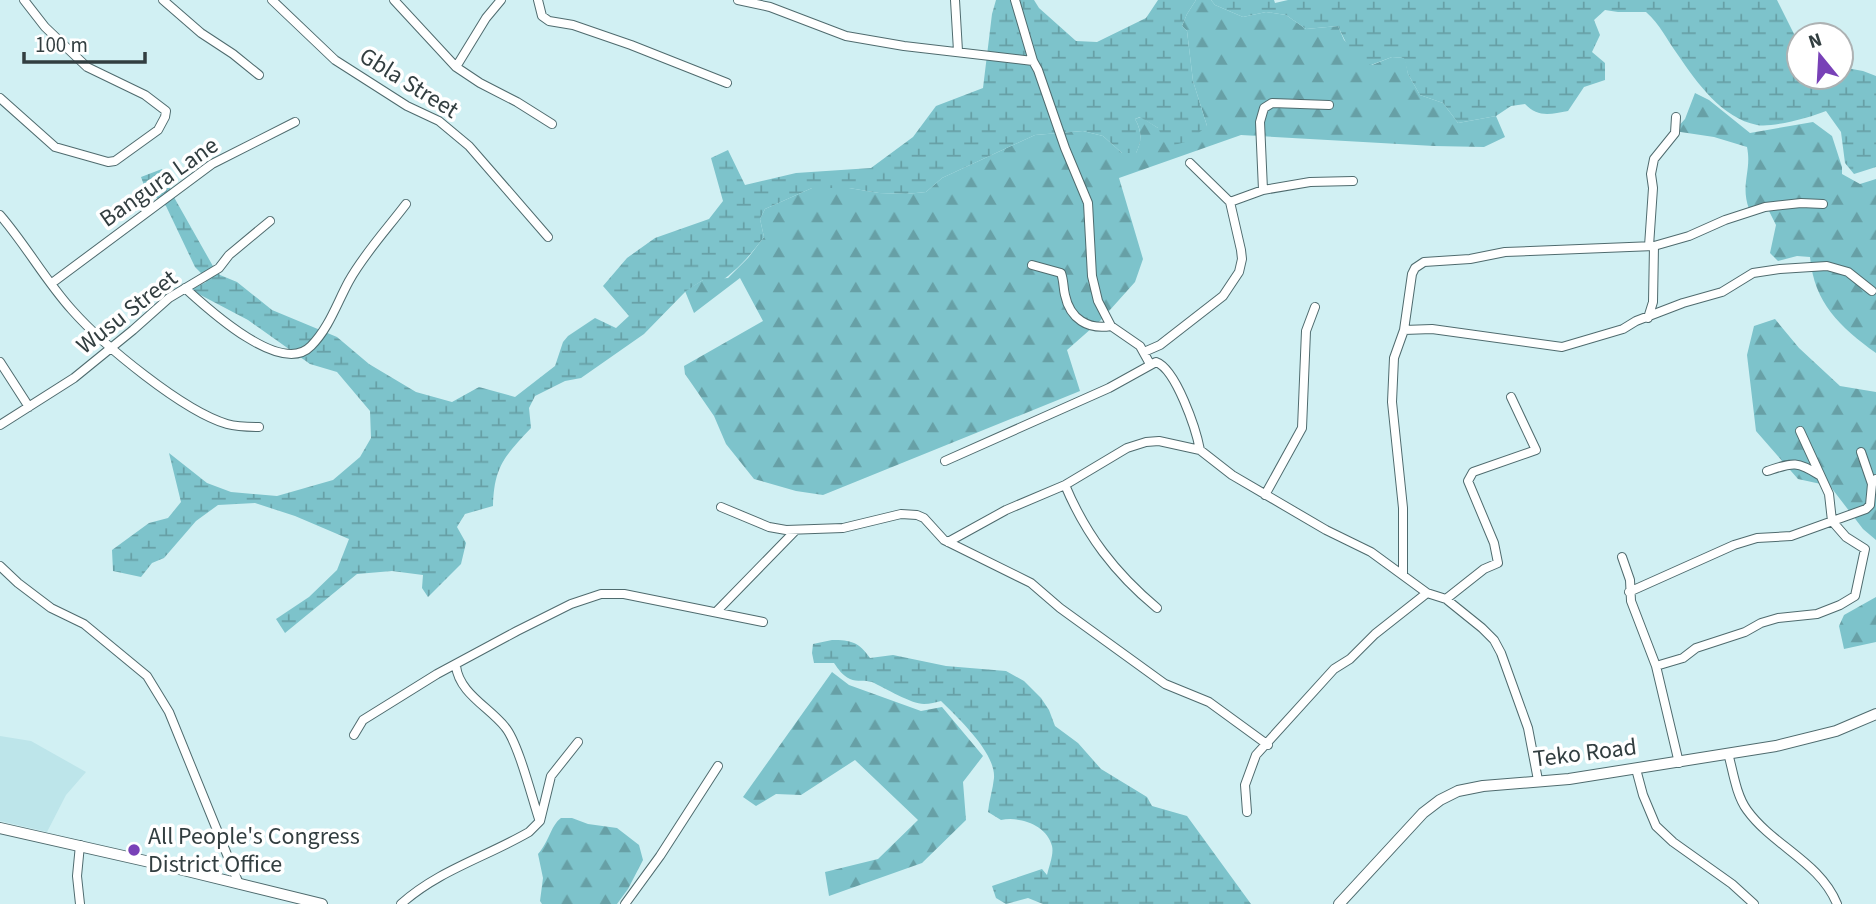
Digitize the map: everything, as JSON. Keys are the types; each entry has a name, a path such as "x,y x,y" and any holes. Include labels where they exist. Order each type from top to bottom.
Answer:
{"street":[{"path":"0,99 55,147 100,161 115,161 158,130 165,117 166,111 145,95 87,67 45,27 24,0"},
{"path":"163,0 201,33 259,75"},
{"name":"Gbla Street","path":"272,0 335,60 407,106 439,121 469,146 548,237"},
{"path":"394,0 457,67 552,124"},
{"path":"457,67 486,18 502,0"},
{"path":"538,0 542,16 549,21 573,24 727,83"},
{"path":"738,0 772,4 846,36 904,46 1033,61"},
{"path":"955,0 958,51"},
{"path":"1015,0 1033,61 1088,203 1091,276 1098,302 1111,326 1140,346 1150,364"},
{"path":"1263,190 1260,122 1264,108 1272,103 1329,105"},
{"path":"1648,318 1653,302 1651,174 1654,159 1675,133 1676,117"},
{"name":"Bangura Lane","path":"52,283 212,164 295,122"},
{"path":"1144,352 1160,345 1223,296 1235,281 1242,259 1230,202 1190,163"},
{"path":"1230,202 1263,190 1310,182 1353,181"},
{"path":"1403,574 1403,508 1392,402 1394,358 1404,330 1415,268 1424,262 1470,259 1505,252 1652,246 1689,236 1765,206 1801,203 1823,205"},
{"path":"185,288 223,323 273,351 286,354 300,352 310,348 318,337 359,266 406,204"},
{"path":"0,215 71,309 112,348 144,374 205,415 238,427 259,427"},
{"name":"Wusu Street","path":"0,425 74,378 161,304 219,268 229,255 270,221"},
{"path":"1032,265 1061,273 1072,314 1084,324 1099,328 1111,326"},
{"path":"1404,330 1432,329 1562,347 1623,328 1683,303 1722,292 1753,273 1827,267 1848,272 1871,291"},
{"path":"1265,495 1302,428 1306,331 1315,307"},
{"path":"0,362 29,407"},
{"path":"945,461 1109,388 1156,362 1170,373 1180,391 1200,450"},
{"path":"1446,599 1484,569 1498,563 1494,543 1468,481 1470,476 1473,472 1536,450 1511,397"},
{"path":"1656,666 1745,632 1761,623 1778,618 1817,614 1855,596 1865,549 1846,537 1832,521 1829,494 1800,431"},
{"path":"948,542 1006,510 1065,485 1127,448 1159,441 1200,450 1232,475 1265,495 1371,552 1427,593 1446,599 1482,628 1502,653 1528,728 1538,780"},
{"path":"1629,592 1734,545 1757,538 1791,536 1866,509 1870,505 1874,482 1861,452"},
{"path":"1767,471 1794,462 1819,475"},
{"path":"1065,485 1085,528 1127,581 1157,608"},
{"path":"721,507 769,527 796,530 843,528 908,513 924,518 937,536 1031,583 1060,608 1165,684 1209,702 1268,745"},
{"path":"717,611 796,530"},
{"path":"1622,557 1630,580 1631,601 1656,666 1679,763"},
{"path":"0,566 51,608 74,617 92,630 147,676 169,712 239,884"},
{"path":"354,735 363,720 438,674 571,604 601,594 614,592 764,622"},
{"path":"1247,812 1245,785 1256,755 1268,745 1334,669 1350,659 1375,634 1427,593"},
{"path":"456,666 457,676 467,690 510,734 540,821"},
{"name":"Teko Road","path":"1340,904 1423,813 1458,791 1538,780 1569,779 1776,746 1836,731 1876,714"},
{"path":"401,904 421,887 516,839 540,821 551,775 578,742"},
{"path":"1728,753 1745,808 1760,825 1817,872 1832,891 1837,904"},
{"path":"625,904 660,856 718,766"},
{"path":"1636,769 1656,826 1754,904"},
{"path":"0,828 322,904"},
{"path":"80,845 77,876 80,904"}],"shaded area":[{"path":"0,736 31,741 86,772 66,795 47,832 0,821"}],"green space":[{"path":"996,0 1034,0 1039,8 1076,41 1097,42 1146,18 1158,0 1196,0 1182,26 1187,31 1193,81 1207,126 1189,141 1167,147 1158,128 1140,117 1135,119 1140,136 1136,153 1122,153 1103,136 1083,131 1035,135 942,178 926,192 906,194 849,188 812,188 765,209 760,219 764,237 727,277 712,287 703,280 686,291 644,334 581,378 565,381 535,396 529,408 531,428 503,462 496,481 493,506 465,514 457,527 466,543 461,564 428,597 422,588 423,575 392,571 357,574 285,633 276,619 309,597 337,570 349,539 295,516 255,503 218,505 196,521 164,558 152,563 141,577 113,571 112,550 149,523 168,518 181,502 169,453 207,483 231,492 277,496 333,480 360,457 371,438 370,411 337,372 310,364 248,320 191,290 206,282 204,276 195,267 166,206 145,188 141,177 162,169 175,199 214,268 220,275 237,282 272,310 337,337 369,364 416,392 452,402 479,387 515,397 555,366 563,342 568,336 595,318 616,328 629,316 603,286 627,258 655,238 709,219 723,201 711,158 728,150 745,185 796,173 871,168 913,137 936,106 983,88"},
{"path":"1196,0 1211,0 1215,5 1243,17 1266,12 1286,15 1306,29 1338,26 1344,40 1372,65 1392,57 1405,58 1408,74 1420,95 1443,103 1458,123 1496,116 1505,137 1484,147 1241,135 1119,178 1143,259 1135,282 1101,320 1067,350 1080,391 823,495 796,491 754,479 726,444 714,416 685,374 684,366 763,321 740,278 694,313 685,291 703,280 728,278 764,237 760,219 765,209 812,188 849,188 906,194 926,192 942,178 1035,135 1083,131 1103,136 1122,153 1136,153 1140,136 1135,119 1141,117 1158,128 1207,126 1193,81 1187,31 1182,26"},
{"path":"1211,0 1274,0 1275,3 1288,0 1777,0 1788,21 1785,21 1785,91 1855,91 1855,70 1876,76 1876,167 1854,174 1845,163 1841,132 1826,111 1764,126 1733,115 1702,88 1646,12 1605,10 1594,20 1600,35 1592,52 1605,63 1605,80 1584,87 1568,111 1540,113 1525,104 1511,106 1496,116 1458,123 1443,103 1420,95 1408,74 1404,58 1392,57 1371,65 1351,49 1338,26 1306,29 1286,15 1266,12 1243,17 1215,5"},
{"path":"1695,93 1709,100 1750,133 1813,122 1832,136 1842,174 1860,184 1876,179 1876,353 1851,334 1823,301 1810,257 1797,256 1778,261 1770,253 1776,225 1769,211 1749,209 1746,192 1747,147 1714,137 1674,131 1685,119"},
{"path":"1775,319 1799,348 1840,386 1876,392 1876,540 1863,529 1830,486 1798,479 1756,431 1747,355 1754,326"},
{"path":"1876,597 1876,642 1844,649 1839,626 1844,615"},
{"path":"832,640 854,643 870,658 893,655 946,666 1006,671 1024,681 1041,698 1055,726 1078,743 1101,769 1147,797 1152,806 1187,816 1251,904 1043,904 1028,898 1006,904 996,898 992,886 1042,869 1047,875 1052,853 1049,839 1039,827 1016,819 1001,820 988,812 994,778 989,758 975,736 941,701 924,704 912,701 872,682 850,679 834,663 814,663 813,644"},
{"path":"832,672 849,685 921,711 942,707 983,756 963,782 966,820 922,863 829,896 825,872 878,859 918,820 855,760 801,795 776,794 756,806 743,797"},
{"path":"561,818 617,828 639,845 643,860 617,904 542,904 540,901 543,878 538,854"}],"place":[{"name":"All People's Congress District Office","path":"134,850"}]}
